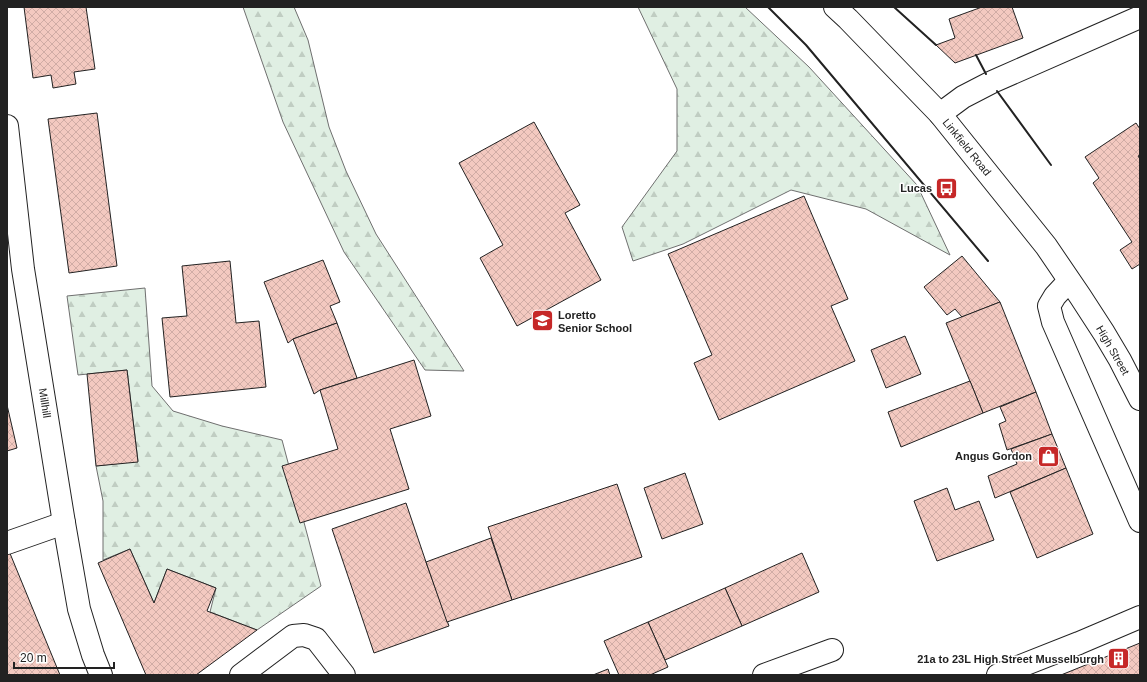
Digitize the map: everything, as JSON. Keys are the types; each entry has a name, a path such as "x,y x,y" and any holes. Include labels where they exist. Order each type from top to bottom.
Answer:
{"street":[{"name":"Linkfield Road","path":"835,7 940,114 1046,246 1084,301"},
{"path":"940,114 963,97 986,85 1140,17"},
{"name":"Millhill","path":"7,126 15,271 64,523 79,610 101,675"},
{"path":"1069,281 1055,296 1049,306 1053,322 1140,521"},
{"name":"High Street","path":"1084,301 1120,360 1140,399"},
{"path":"7,543 64,523"},
{"path":"998,675 1140,617"},
{"path":"241,675 292,636 304,635 316,639 344,675"},
{"path":"764,675 832,650"}],"green space":[{"path":"243,7 294,7 308,40 329,127 346,171 376,234 464,371 425,370 344,252 283,122"},
{"path":"638,7 745,7 809,67 917,185 950,255 866,209 791,190 683,244 633,261 622,227 677,151 677,89"},
{"path":"145,288 152,386 173,411 222,426 282,440 321,586 257,630 210,612 216,588 167,569 154,603 130,549 103,560 103,501 96,466 138,461 127,370 78,375 67,296"}],"building":[{"path":"24,7 86,7 95,69 74,72 76,84 53,88 51,75 33,78"},
{"path":"982,7 1012,7 1023,38 955,63 936,45 955,38 949,19"},
{"path":"97,113 117,266 69,273 48,119"},
{"path":"534,122 580,205 565,213 601,280 517,326 480,258 503,245 459,163"},
{"path":"1136,123 1140,129 1140,155 1138,156 1140,159 1140,264 1132,269 1120,250 1132,242 1093,183 1099,178 1085,157"},
{"path":"804,196 848,299 831,306 855,361 719,420 694,363 712,355 668,254"},
{"path":"962,256 1000,302 962,317 955,309 947,315 924,287"},
{"path":"323,260 340,302 330,306 337,323 293,339 288,343 264,282"},
{"path":"230,261 236,323 259,321 266,387 170,397 162,318 187,316 182,266"},
{"path":"1000,302 1036,392 983,413 946,323"},
{"path":"337,323 357,378 320,390 314,394 293,339"},
{"path":"905,336 921,374 886,388 871,350"},
{"path":"414,360 431,416 390,429 409,489 300,523 282,466 338,449 320,390"},
{"path":"127,370 138,462 96,466 87,374"},
{"path":"970,381 983,413 901,447 888,412"},
{"path":"1036,392 1052,434 1007,450 999,424 1006,421 1000,407"},
{"path":"7,405 17,448 7,451"},
{"path":"1052,434 1066,468 995,498 988,476 1017,464 1011,449"},
{"path":"1066,468 1093,534 1037,558 1010,492"},
{"path":"685,473 703,524 662,539 644,488"},
{"path":"617,484 642,557 512,600 488,527"},
{"path":"947,488 955,510 979,501 994,540 937,561 914,501"},
{"path":"406,503 449,626 374,653 332,529"},
{"path":"491,538 512,600 447,622 426,562"},
{"path":"130,549 154,603 167,569 216,588 207,611 257,630 196,675 146,675 98,563"},
{"path":"7,551 9,551 60,675 7,675"},
{"path":"802,553 819,592 742,626 725,588"},
{"path":"725,588 742,626 665,660 648,622"},
{"path":"648,622 668,667 650,675 619,675 604,641"},
{"name":"21a to 23L High Street Musselburgh","path":"1140,643 1140,675 1061,675"},
{"path":"608,669 610,675 593,675"}],"wall":[{"path":"768,7 806,45 988,261"},
{"path":"894,7 936,45"},
{"path":"976,55 986,74"},
{"path":"997,91 1051,165"}],"place":[{"name":"Lucas","path":"947,188"},
{"name":"Loretto Senior School","path":"543,321"},
{"name":"Angus Gordon","path":"1048,456"},
{"name":"21a to 23L High Street Musselburgh","path":"1119,659"}]}
